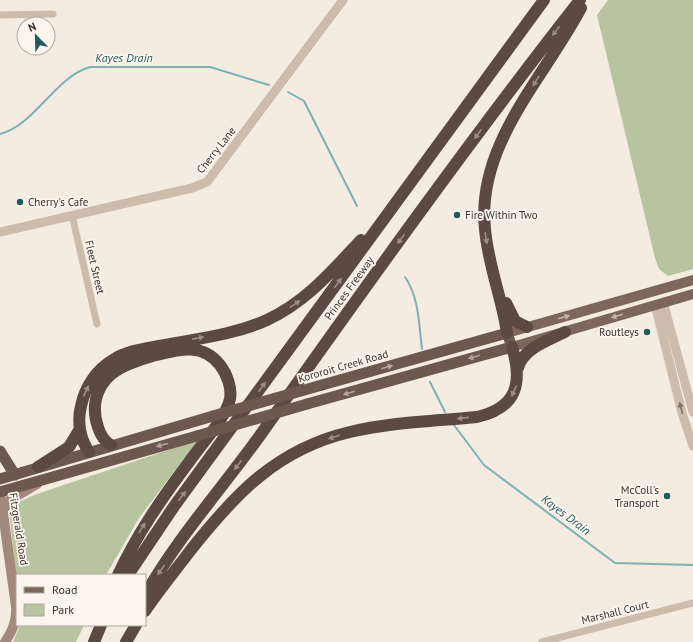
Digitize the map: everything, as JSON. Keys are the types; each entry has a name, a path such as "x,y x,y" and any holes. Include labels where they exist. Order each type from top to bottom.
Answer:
{"highway":[{"name":"Princes Freeway","path":"129,574 175,505 544,0"},
{"name":"Princes Freeway","path":"146,594 205,508 262,434 349,310 520,77 580,0"},
{"path":"518,368 507,333 495,283 485,228 486,199 491,168 504,136 517,112 574,21 585,0"},
{"path":"127,454 100,456 89,452 83,441 80,429 80,408 87,388 98,371 113,359 137,350 252,326 288,310 314,290 364,237 508,49"},
{"path":"495,283 513,318 527,327"},
{"path":"146,610 159,591 226,506 248,485 274,465 313,444 350,432 477,417 494,412 506,404 511,397 517,383 518,368 521,360 528,352 565,332"},
{"name":"Kororoit Creek Road","path":"0,479 111,445 507,333"},
{"path":"0,491 46,479 127,454 197,436 512,347"},
{"path":"111,445 105,441 100,431 96,419 95,406 101,387 108,377 118,368 135,361 189,349 208,355 222,368 228,379 230,390 229,404 218,423 146,522 119,574"},
{"path":"38,467 69,447 80,429"},
{"path":"0,451 15,475"},
{"path":"91,642 97,626"},
{"path":"94,642 101,626"},
{"path":"120,642 128,626"},
{"path":"126,642 135,626"}],"main road":[{"name":"Kororoit Creek Road","path":"507,333 693,280"},
{"path":"656,291 659,304"},
{"path":"512,347 693,294"},
{"path":"3,510 10,500 46,479"},
{"name":"Fitzgerald Road","path":"0,491 13,577 16,617 14,627 4,642"}],"street":[{"name":"Cherry Lane","path":"0,232 192,188 206,182 343,0"},
{"path":"0,15 53,14"},
{"name":"Fleet Street","path":"72,215 97,324"},
{"path":"659,304 665,344 693,446"},
{"path":"659,304 675,345 693,412"},
{"path":"665,344 675,345"},
{"name":"Marshall Court","path":"542,642 693,603"}],"green space":[{"path":"608,0 693,0 693,269 668,276 659,269 655,258 597,15"},
{"path":"198,440 139,518 107,574 16,574 9,511 15,504 34,495"},
{"path":"20,626 84,626 76,642 13,642"}],"waterway":[{"name":"Kayes Drain","path":"0,134 12,129 24,121 66,80 78,72 90,67 210,67 269,85"},
{"name":"Kayes Drain","path":"288,92 304,101 357,206"},
{"name":"Kayes Drain","path":"405,277 410,285 416,302 422,349"},
{"name":"Kayes Drain","path":"430,382 445,412"},
{"name":"Kayes Drain","path":"454,425 484,465 615,563 693,565"}],"place":[{"name":"Cherry's Cafe","path":"20,202"},
{"name":"Fire Within Two","path":"457,215"},
{"name":"Routleys","path":"647,332"},
{"name":"McColl's Transport","path":"667,496"}]}
